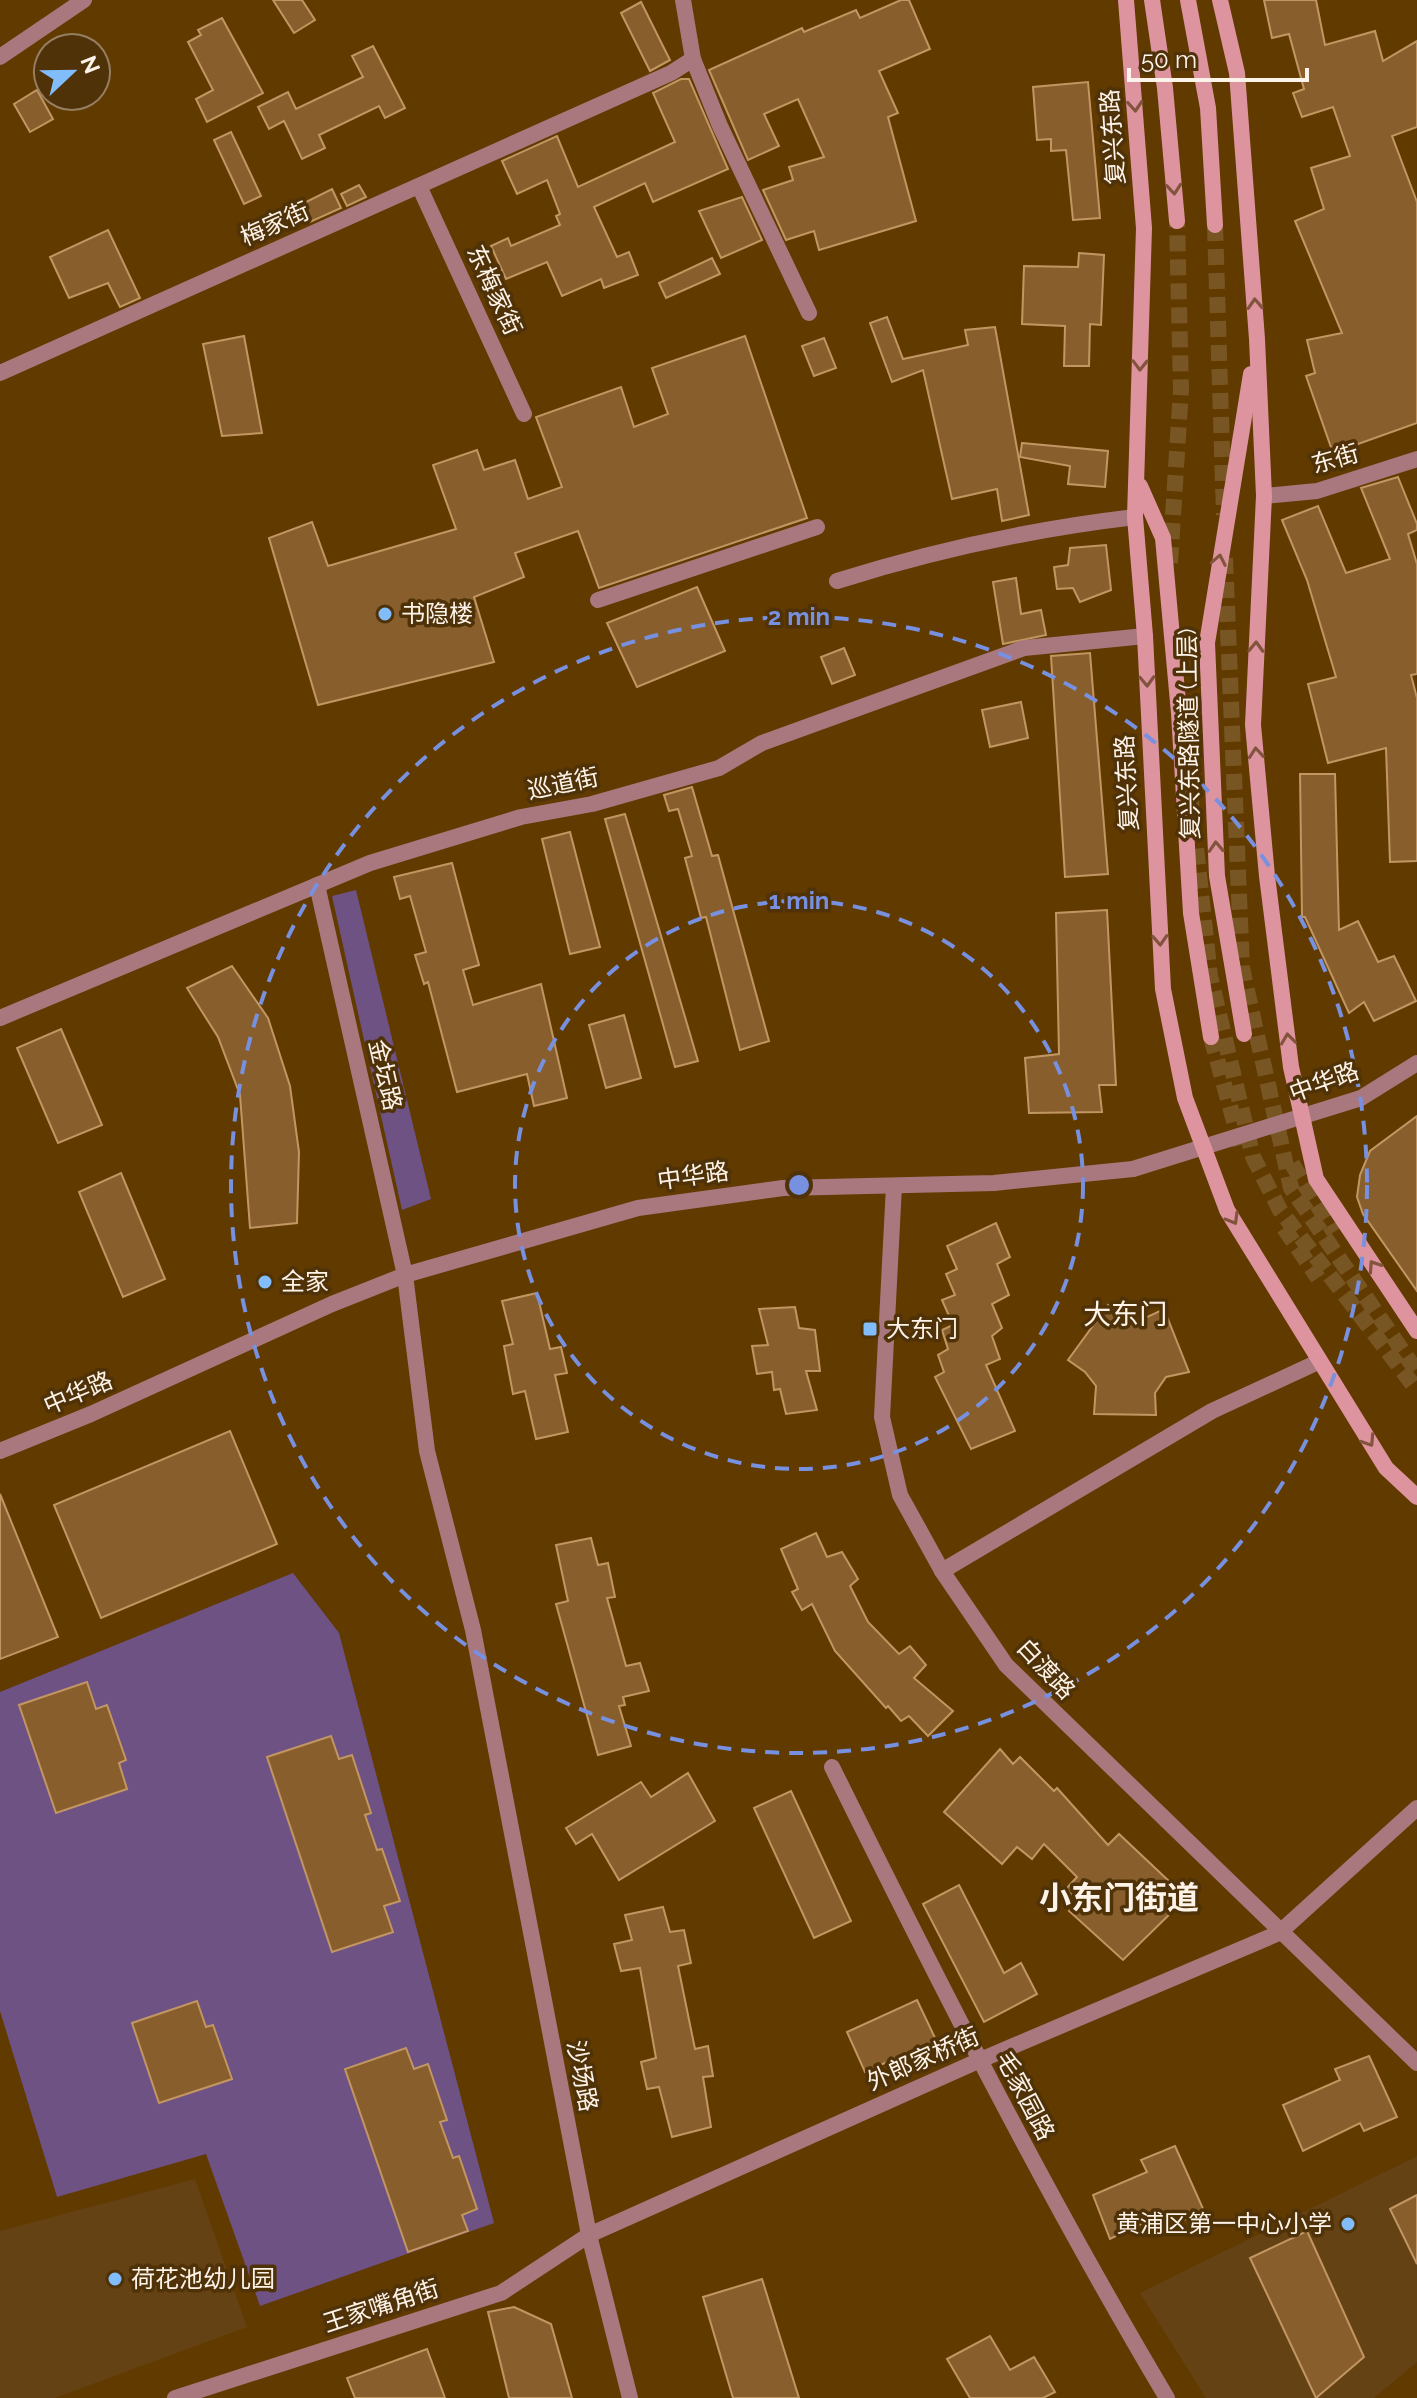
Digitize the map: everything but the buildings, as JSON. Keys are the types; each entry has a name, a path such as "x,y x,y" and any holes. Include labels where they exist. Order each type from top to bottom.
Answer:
{"main road":[{"name":"复兴东路","path":"1126,0 1144,228 1135,517 1145,636 1163,989 1185,1098 1227,1210 1386,1468 1417,1497"},
{"path":"1152,0 1165,88 1177,221"},
{"path":"1188,0 1208,108 1215,225"},
{"path":"1220,0 1237,73 1257,339 1264,496 1253,725 1267,876 1291,1067 1316,1179 1417,1331"},
{"name":"复兴东路隧道 (上层)","path":"1244,1034 1217,876 1207,643 1257,339"},
{"name":"复兴东路隧道 (上层)","path":"1137,481 1163,538 1179,713 1191,913 1211,1037"}],"street":[{"path":"0,57 84,0"},
{"path":"683,0 693,59 720,126 809,313"},
{"name":"梅家街","path":"0,373 671,73 693,59"},
{"name":"东梅家街","path":"419,186 524,414"},
{"name":"东街","path":"1264,496 1317,491 1417,459"},
{"path":"837,581 929,552 1049,527 1135,517"},
{"path":"598,600 817,527"},
{"name":"巡道街","path":"0,1018 370,863 521,817 592,804 719,768 762,743 1024,648 1145,636"},
{"name":"金坛路","path":"317,885 405,1275 427,1451 473,1630 500,1760"},
{"name":"中华路","path":"0,1451 91,1414 332,1304 405,1275 638,1208 783,1188 994,1183 1133,1169 1361,1098 1417,1063"},
{"name":"白渡路","path":"894,1186 882,1417 900,1495 942,1571 1006,1665 1279,1933 1417,2063"},
{"path":"942,1571 1212,1411 1318,1362"},
{"name":"沙场路","path":"500,1760 589,2235 630,2398"},
{"name":"毛家园路","path":"832,1767 978,2061 1102,2289 1167,2398"},
{"name":"外郎家桥街","path":"589,2235 978,2061 1279,1933 1417,1808"},
{"name":"王家嘴角街","path":"175,2398 501,2293 589,2235"}],"shaded area":[{"path":"356,890 431,1199 402,1210 332,896"},
{"path":"293,1573 339,1633 494,2223 260,2306 206,2154 57,2197 0,2011 0,1692"},
{"name":"黄浦区第一中心小学","path":"1417,2156 1417,2362 1374,2398 1206,2398 1140,2293"},
{"name":"荷花池幼儿园","path":"195,2179 247,2327 55,2398 0,2398 0,2231"}],"tunnel":[{"path":"1170,563 1181,389 1177,221"},
{"path":"1215,225 1224,515"},
{"path":"1225,558 1242,968 1291,1188 1417,1372"},
{"path":"1191,801 1210,976 1253,1157 1280,1210 1417,1390"},
{"path":"1211,1037 1241,1147"},
{"path":"1292,1164 1334,1232"},
{"path":"1284,1228 1318,1278"}],"place":[{"name":"书隐楼","path":"385,614"},
{"name":"全家","path":"265,1282"},
{"name":"大东门","path":"870,1329"},
{"name":"黄浦区第一中心小学","path":"1348,2224"},
{"name":"荷花池幼儿园","path":"115,2279"}],"district":[{"name":"大东门","path":"1125,1314"},
{"name":"小东门街道","path":"1119,1898"}]}
